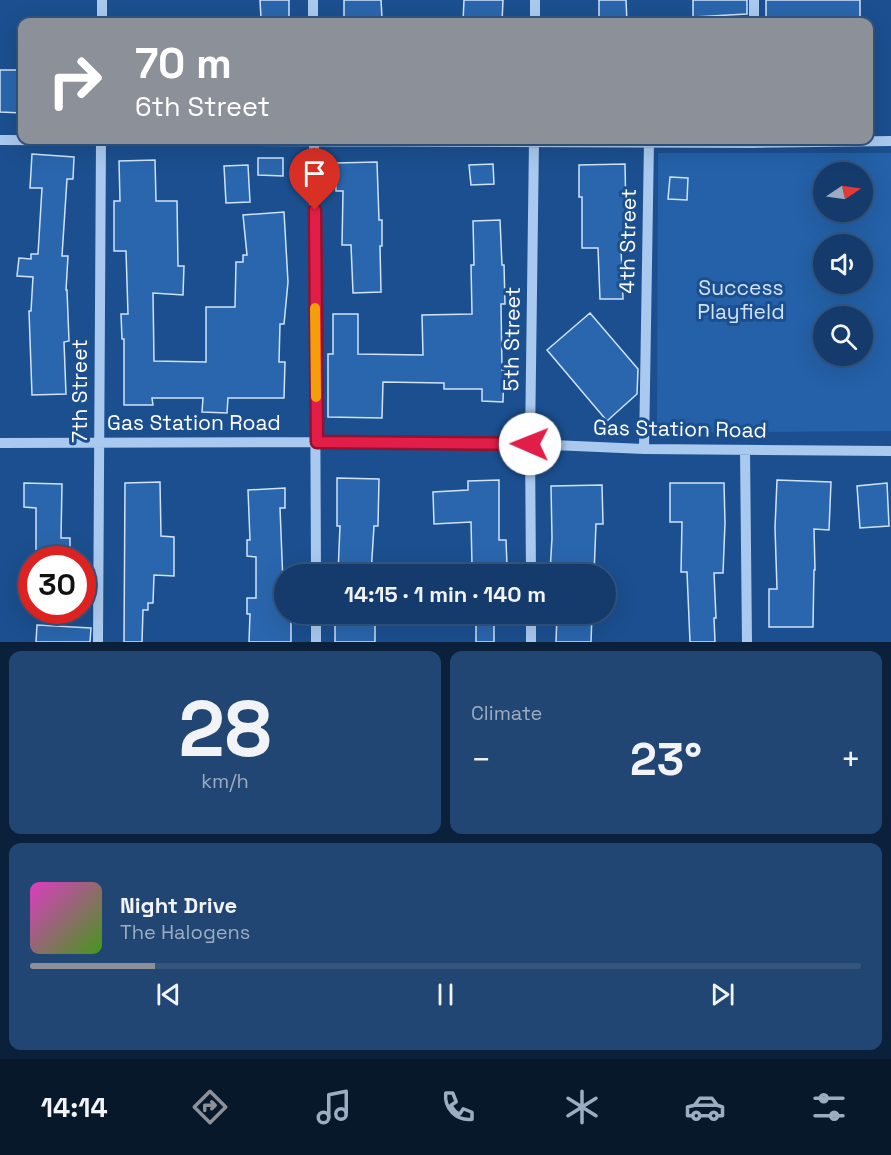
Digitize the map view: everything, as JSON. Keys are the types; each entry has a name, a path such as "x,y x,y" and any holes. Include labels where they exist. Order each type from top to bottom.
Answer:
{"street":[{"path":"102,0 102,18"},
{"path":"313,0 313,18"},
{"path":"535,0 535,18"},
{"path":"754,0 754,18"},
{"path":"0,140 18,140"},
{"path":"873,141 891,141"},
{"name":"7th Street","path":"98,642 101,144"},
{"path":"314,144 316,564"},
{"name":"5th Street","path":"531,564 534,144"},
{"name":"4th Street","path":"644,449 649,144"},
{"name":"Gas Station Road","path":"0,442 530,444 644,449 891,451"},
{"path":"745,450 747,642"},
{"path":"316,624 316,642"},
{"path":"531,624 531,642"}],"green space":[{"name":"Success Playfield","path":"658,153 891,153 891,431 657,433"}],"building":[{"path":"260,0 289,0 289,17 261,18"},
{"path":"344,0 381,0 382,18 344,18"},
{"path":"464,0 503,0 502,18 463,18"},
{"path":"599,0 626,0 627,18 599,18"},
{"path":"693,0 747,0 747,14 693,17"},
{"path":"766,0 860,0 860,18 766,18"},
{"path":"0,70 18,70 18,113 0,112"},
{"path":"32,154 74,157 73,179 67,179 62,256 68,256 66,290 69,341 64,342 66,394 32,395 29,311 31,311 33,277 17,276 19,258 31,259 31,254 38,254 42,188 30,188"},
{"path":"258,158 283,158 283,176 258,175"},
{"path":"155,160 156,201 177,201 178,266 184,266 183,295 153,293 154,361 206,362 206,307 235,307 236,262 243,262 243,255 247,255 243,215 284,212 288,282 284,324 280,324 279,362 285,362 284,398 228,398 227,413 202,412 203,398 152,398 153,405 124,405 124,339 122,339 121,314 128,314 126,251 114,251 114,201 120,201 119,161"},
{"path":"377,162 379,220 382,220 381,292 353,293 351,245 342,245 343,191 336,191 335,163"},
{"path":"493,164 494,184 471,185 469,165"},
{"path":"625,164 626,214 630,213 630,248 621,248 623,299 600,299 598,248 582,248 582,197 579,197 579,165"},
{"path":"248,165 250,202 226,203 224,166"},
{"path":"670,177 688,178 687,200 668,199"},
{"path":"500,220 505,304 501,304 503,402 482,401 482,389 444,389 444,383 383,382 382,418 328,417 328,354 333,354 333,314 358,314 358,354 423,355 422,315 472,314 473,221"},
{"path":"590,313 638,369 637,394 607,421 547,350"},
{"path":"337,478 379,479 378,526 374,526 372,564 338,564 340,526 337,526"},
{"path":"499,480 499,540 506,540 507,564 472,564 471,522 434,524 433,492 468,490 468,481"},
{"path":"777,480 831,482 829,530 814,529 813,627 769,627 769,589 777,589 775,528"},
{"path":"160,482 161,536 174,537 174,576 154,575 153,603 148,603 148,610 143,610 142,642 124,642 125,483"},
{"path":"24,483 62,484 61,538 70,538 70,546 36,546 36,508 24,507"},
{"path":"670,483 724,483 723,573 714,573 715,642 690,642 687,572 681,572 682,522 670,522"},
{"path":"887,483 889,526 860,528 857,486"},
{"path":"602,485 603,524 596,524 594,564 550,564 551,486"},
{"path":"285,488 285,508 280,508 282,564 274,564 274,624 291,624 291,642 249,642 250,614 247,614 247,598 256,598 256,557 247,556 247,540 250,540 248,490"},
{"path":"335,624 375,624 375,642 335,642"},
{"path":"476,624 494,624 494,642 476,642"},
{"path":"557,624 592,624 591,642 556,642"},
{"path":"37,625 91,628 90,642 36,642"}],"slow traffic":[{"path":"315,308 316,397"}],"route":[{"path":"315,210 317,442 530,444"}]}
